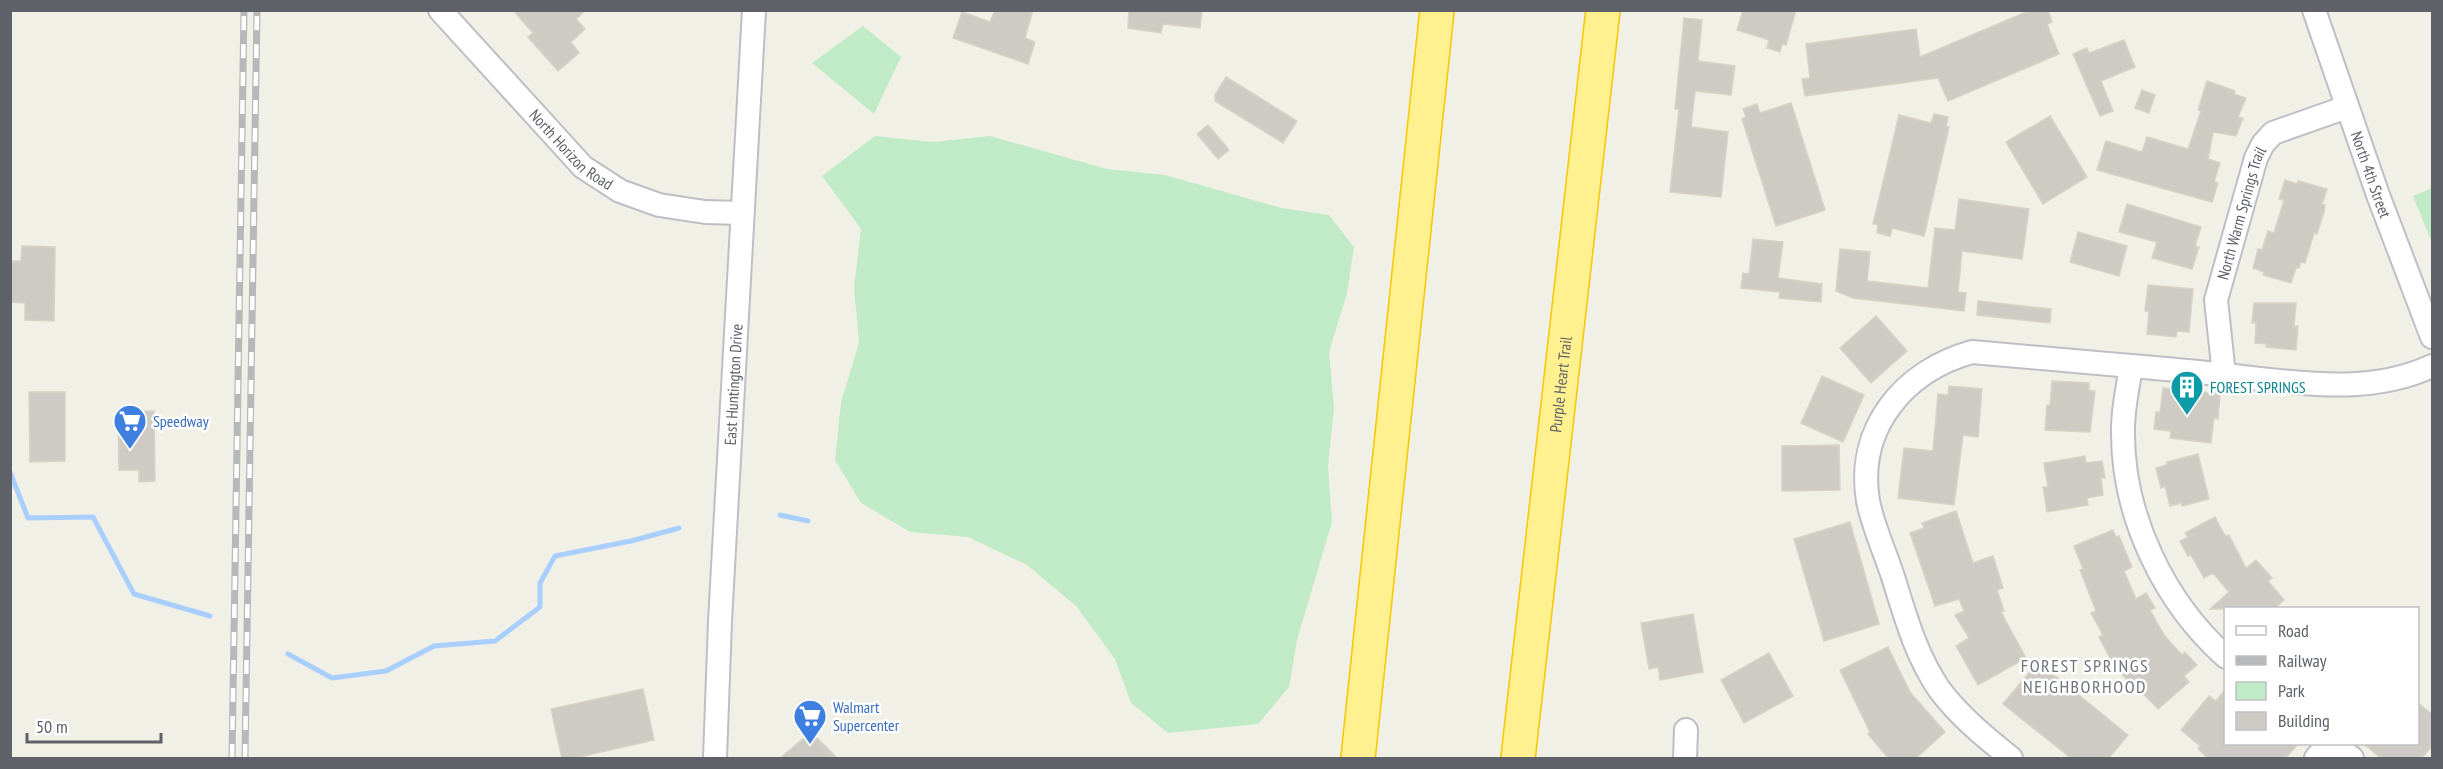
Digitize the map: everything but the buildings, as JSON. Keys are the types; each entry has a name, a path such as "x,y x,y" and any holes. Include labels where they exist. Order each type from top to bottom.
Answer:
{"highway":[{"path":"1358,759 1437,10"},
{"name":"Purple Heart Trail","path":"1518,759 1603,10"}],"street":[{"name":"North Horizon Road","path":"440,10 583,167 620,191 659,205 705,212 742,213"},
{"name":"East Huntington Drive","path":"715,759 754,10"},
{"name":"North 4th Street","path":"2314,10 2378,195 2433,337"},
{"name":"North Warm Springs Trail","path":"2224,375 2216,300 2256,158 2263,144 2273,133 2347,107"},
{"path":"2011,759 1971,725 1940,690 1919,657 1868,502 1866,463 1878,428 1893,401 1909,385 1948,359 1972,352 2312,384 2361,385 2412,375 2433,366"},
{"path":"2131,366 2122,432 2128,488 2134,512 2152,557 2175,597 2207,640 2224,655"},
{"path":"1685,759 1686,730"},
{"path":"2316,759 2330,745"},
{"path":"2332,745 2352,759"}],"green space":[{"path":"863,26 901,57 874,114 812,63"},
{"path":"875,136 933,142 990,136 1107,169 1165,175 1282,208 1329,215 1354,247 1347,293 1329,352 1334,408 1328,466 1332,522 1297,640 1289,687 1258,724 1168,733 1131,703 1115,659 1076,606 1027,565 968,537 910,532 861,503 835,460 841,402 859,343 854,287 861,229 822,176"},
{"path":"2432,188 2432,243 2413,196"}],"waterway":[{"path":"10,472 28,518 93,517 134,594 210,616"},
{"path":"780,515 808,521"},
{"path":"288,654 332,678 386,671 434,646 495,641 540,607 540,583 555,556 631,541 679,528"}],"railway":[{"path":"232,758 244,10"},
{"path":"245,758 257,10"}],"place":[{"name":"FOREST SPRINGS","path":"2187,416"},
{"name":"Speedway","path":"130,450"},
{"name":"Walmart Supercenter","path":"810,745"}],"district":[{"name":"FOREST SPRINGS NEIGHBORHOOD","path":"2085,676"}]}
